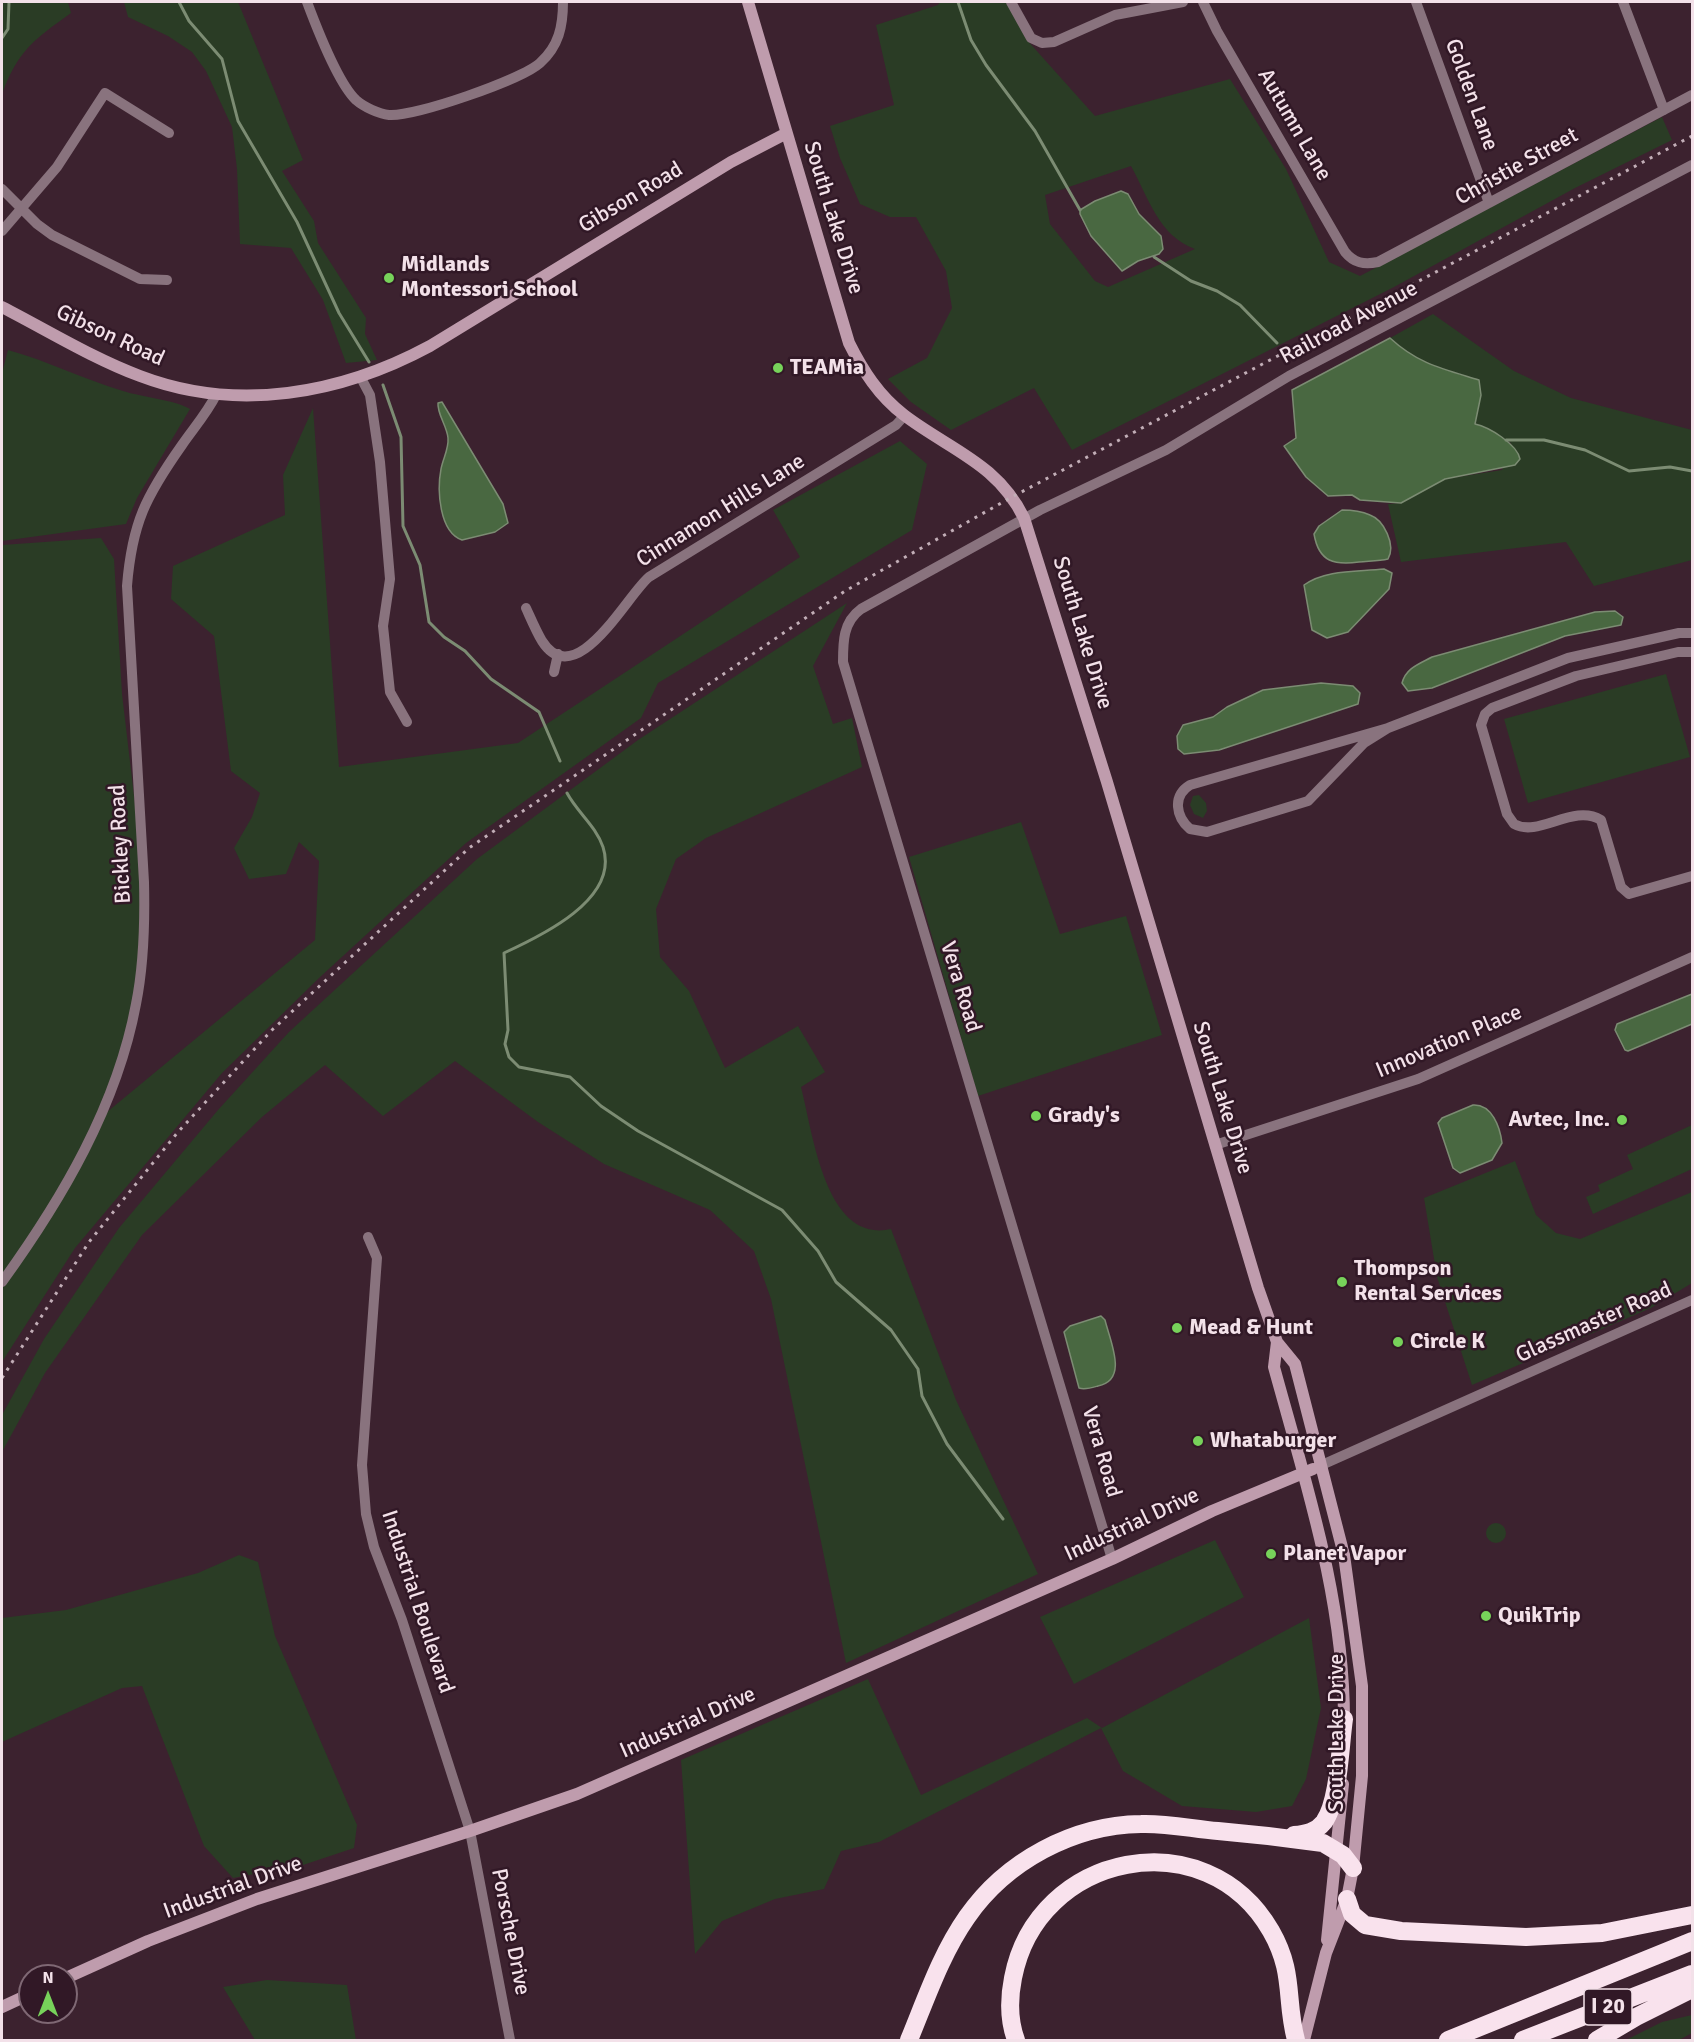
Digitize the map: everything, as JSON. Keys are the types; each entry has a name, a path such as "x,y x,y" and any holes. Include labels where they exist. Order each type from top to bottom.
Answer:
{"highway":[{"path":"1280,1837 1312,1832 1328,1815 1335,1784 1344,1719"},
{"path":"909,2040 946,1953 967,1917 995,1885 1043,1850 1088,1832 1141,1824 1280,1837 1323,1843 1338,1851 1353,1868"},
{"path":"1016,2040 1011,2022 1011,1989 1021,1949 1037,1920 1060,1895 1088,1876 1122,1864 1140,1863 1193,1868 1223,1882 1250,1905 1269,1929 1285,1963 1291,1991 1290,2018 1296,2040"},
{"path":"1347,1899 1352,1914 1365,1925 1473,1936 1526,1937 1602,1933 1692,1915"},
{"name":"I 20","path":"1448,2040 1692,1941"},
{"name":"I 20","path":"1523,2040 1692,1974"},
{"path":"1597,2040 1636,2017 1692,1989"}],"main road":[{"name":"South Lake Drive","path":"748,2 785,134 849,343 873,385 905,415 986,468 1012,497 1024,518 1107,782 1258,1288 1277,1342 1295,1364 1328,1567 1344,1719 1344,1781 1326,1953"},
{"name":"Gibson Road","path":"2,307 141,377 216,395 279,394 316,389 361,378 387,368 429,346 731,162 785,134"},
{"name":"South Lake Drive","path":"1277,1342 1274,1366 1344,1555 1362,1686 1362,1776 1353,1868 1347,1899 1326,1953 1304,2040"},
{"name":"Industrial Drive","path":"78,1973 148,1941 246,1903 577,1794 1112,1559 1212,1511 1312,1469"},
{"path":"2,2007 18,2000"}],"street":[{"path":"307,2 327,50 350,92 364,105 390,115 409,113 436,105 534,68 558,39 563,2"},
{"path":"1011,2 1029,35 1042,43 1054,42 1079,28 1114,15 1184,2"},
{"name":"Autumn Lane","path":"1203,2 1217,31 1345,252 1358,262"},
{"name":"Golden Lane","path":"1416,2 1489,203"},
{"path":"1623,2 1664,110"},
{"path":"2,231 64,156 105,93 169,133"},
{"name":"Christie Street","path":"1358,262 1378,262 1692,95"},
{"name":"Railroad Avenue","path":"1024,518 1166,450 1289,376 1692,165"},
{"path":"2,189 52,235 140,279 166,280"},
{"path":"361,378 370,395 380,462 390,579 383,626 390,692 407,723"},
{"name":"Bickley Road","path":"2,1282 35,1235 87,1144 100,1118 128,1042 136,1005 145,929 127,586 129,559 132,538 145,502 216,395"},
{"name":"Cinnamon Hills Lane","path":"558,654 573,655 586,649 606,631 636,589 649,578 896,425 905,415"},
{"name":"Vera Road","path":"1024,518 854,614 844,632 843,662 1112,1559"},
{"path":"526,608 543,642 558,654 554,672"},
{"path":"1388,728 1364,743 1318,793 1303,803 1207,832 1190,829 1180,816 1178,799 1182,790 1190,785 1388,728 1568,658 1679,633 1692,633"},
{"path":"1692,651 1678,652 1569,679 1492,708 1485,714 1481,725 1507,814 1514,824 1530,827 1581,814 1592,815 1601,820 1621,887 1629,894 1692,876"},
{"name":"Innovation Place","path":"1215,1145 1418,1079 1692,957"},
{"name":"Industrial Boulevard","path":"368,1237 377,1258 363,1465 366,1514 374,1547 402,1620 470,1831"},
{"name":"Glassmaster Road","path":"1312,1469 1692,1300"},
{"name":"Porsche Drive","path":"470,1831 510,2040"}],"shaded area":[{"path":"2,2 68,2 71,13 47,30 21,56 2,94"},
{"path":"124,2 238,2 303,160 282,171 314,221 318,243 366,318 365,334 377,360 346,363 323,300 291,248 240,244 237,169 232,127 206,71 192,52 168,36 128,17"},
{"path":"940,2 1008,2 1027,40 1095,116 1230,79 1286,169 1329,262 1360,276 1662,117 1672,140 1575,188 1394,287 1072,450 1034,388 951,430 911,402 888,379 927,358 952,308 946,271 916,217 890,217 860,204 840,158 830,126 894,105 876,25 938,5","holes":["1131,166 1164,226 1172,235 1195,249 1108,287 1095,281 1050,224 1045,195"]},
{"path":"1121,191 1128,194 1139,214 1161,236 1163,249 1159,254 1138,261 1122,271 1091,236 1080,214 1080,210 1095,201"},
{"path":"1433,314 1514,371 1571,398 1692,430 1692,560 1594,586 1566,542 1401,562 1388,504 1401,503 1445,479 1502,470 1511,443 1475,424 1481,395 1462,375 1439,369 1408,354 1390,338"},
{"path":"1390,338 1421,360 1479,380 1481,395 1475,424 1495,432 1514,448 1520,459 1515,465 1445,479 1401,503 1360,500 1352,495 1328,496 1306,477 1284,446 1296,438 1292,390"},
{"path":"8,350 108,386 176,403 190,409 137,498 126,524 2,541 2,373"},
{"path":"442,402 503,504 508,523 495,532 462,540 454,536 444,520 439,488 448,438 438,407 438,403"},
{"path":"313,408 339,767 518,743 800,557 773,510 900,441 927,464 912,530 658,683 641,718 466,843 319,978 222,1073 75,1248 2,1362 2,545 101,538 114,559 122,694 144,881 136,1005 101,1117 315,940 319,861 299,842 286,874 249,879 234,848 252,817 260,793 231,771 214,636 171,599 173,566 285,515 283,475"},
{"path":"1342,510 1367,514 1380,522 1390,540 1388,559 1343,563 1329,560 1324,556 1316,544 1314,534 1319,526"},
{"path":"1384,569 1392,573 1389,589 1348,632 1327,638 1312,630 1304,585 1332,574"},
{"path":"847,603 813,666 833,724 852,718 862,767 706,838 676,859 656,909 660,957 689,991 725,1068 798,1026 825,1072 801,1087 817,1156 826,1181 837,1203 851,1220 869,1229 891,1229 956,1400 1038,1574 846,1663 771,1299 754,1251 710,1210 604,1164 538,1122 455,1061 383,1116 325,1065 262,1117 142,1235 45,1373 2,1452 2,1415 44,1339 119,1228 218,1110 289,1032 477,859 638,740"},
{"path":"1615,611 1623,617 1621,625 1565,636 1432,688 1408,691 1402,683 1410,670 1432,657 1595,612"},
{"path":"1666,674 1690,757 1528,803 1504,719"},
{"path":"1321,683 1353,686 1360,693 1358,704 1219,750 1184,754 1178,749 1177,736 1183,725 1213,717 1227,707 1263,690"},
{"path":"1199,795 1206,803 1207,811 1203,818 1194,814 1190,805 1193,796"},
{"path":"1021,822 1060,934 1126,916 1162,1035 978,1096 909,857"},
{"path":"1692,994 1692,1024 1628,1051 1625,1050 1615,1030 1617,1024"},
{"path":"1473,1105 1490,1112 1497,1124 1502,1143 1492,1160 1460,1173 1453,1168 1438,1123 1442,1118"},
{"path":"1692,1125 1692,1169 1593,1214 1586,1197 1600,1191 1598,1185 1633,1169 1627,1155"},
{"path":"1515,1161 1536,1215 1556,1233 1580,1239 1692,1192 1692,1283 1651,1308 1472,1385 1437,1277 1424,1198"},
{"path":"1101,1316 1105,1320 1115,1359 1113,1376 1098,1386 1079,1388 1064,1332 1070,1326"},
{"path":"1496,1523 1503,1526 1506,1533 1503,1540 1496,1543 1489,1540 1486,1533 1489,1526"},
{"path":"1215,1540 1244,1597 1074,1684 1040,1617"},
{"path":"239,1555 258,1562 275,1636 357,1825 354,1848 303,1865 233,1878 204,1846 142,1686 122,1688 2,1742 2,1618 66,1610 198,1573"},
{"path":"1309,1618 1321,1708 1306,1779 1292,1806 1256,1812 1182,1806 1123,1771 1101,1728 879,1842 841,1851 824,1889 775,1899 722,1921 695,1954 681,1760 868,1679 921,1795 1087,1718 1102,1728"},
{"path":"267,1980 347,1985 356,2040 255,2040 223,1987"},
{"path":"1692,2015 1692,2033 1679,2040 1626,2040 1662,2022"}],"waterway":[{"path":"2,38 8,29 9,2"},
{"path":"179,2 189,21 222,59 238,121 297,222 339,313 369,362"},
{"path":"958,2 971,40 986,65 1035,131 1080,210"},
{"path":"1154,257 1191,281 1217,291 1240,305 1277,343"},
{"path":"383,385 401,437 403,526 420,565 429,622 444,637 465,651 491,679 539,712 560,761"},
{"path":"1506,440 1544,440 1585,450 1629,471 1670,467 1692,471"},
{"path":"567,793 600,839 605,866 600,883 589,899 574,913 537,937 504,953 508,1030 505,1044 509,1057 519,1067 570,1077 601,1106 638,1131 782,1210 818,1251 836,1282 891,1330 918,1369 922,1396 947,1444 1003,1519"}],"railway":[{"path":"2,1378 89,1242 178,1132 272,1030 469,848 845,591 1012,497 1692,136"}],"place":[{"name":"Midlands Montessori School","path":"389,278"},
{"name":"TEAMia","path":"778,368"},
{"name":"Grady's","path":"1036,1116"},
{"name":"Avtec, Inc.","path":"1622,1120"},
{"name":"Thompson Rental Services","path":"1342,1282"},
{"name":"Mead & Hunt","path":"1177,1328"},
{"name":"Circle K","path":"1398,1342"},
{"name":"Whataburger","path":"1198,1441"},
{"name":"Planet Vapor","path":"1271,1554"},
{"name":"QuikTrip","path":"1486,1616"}]}
